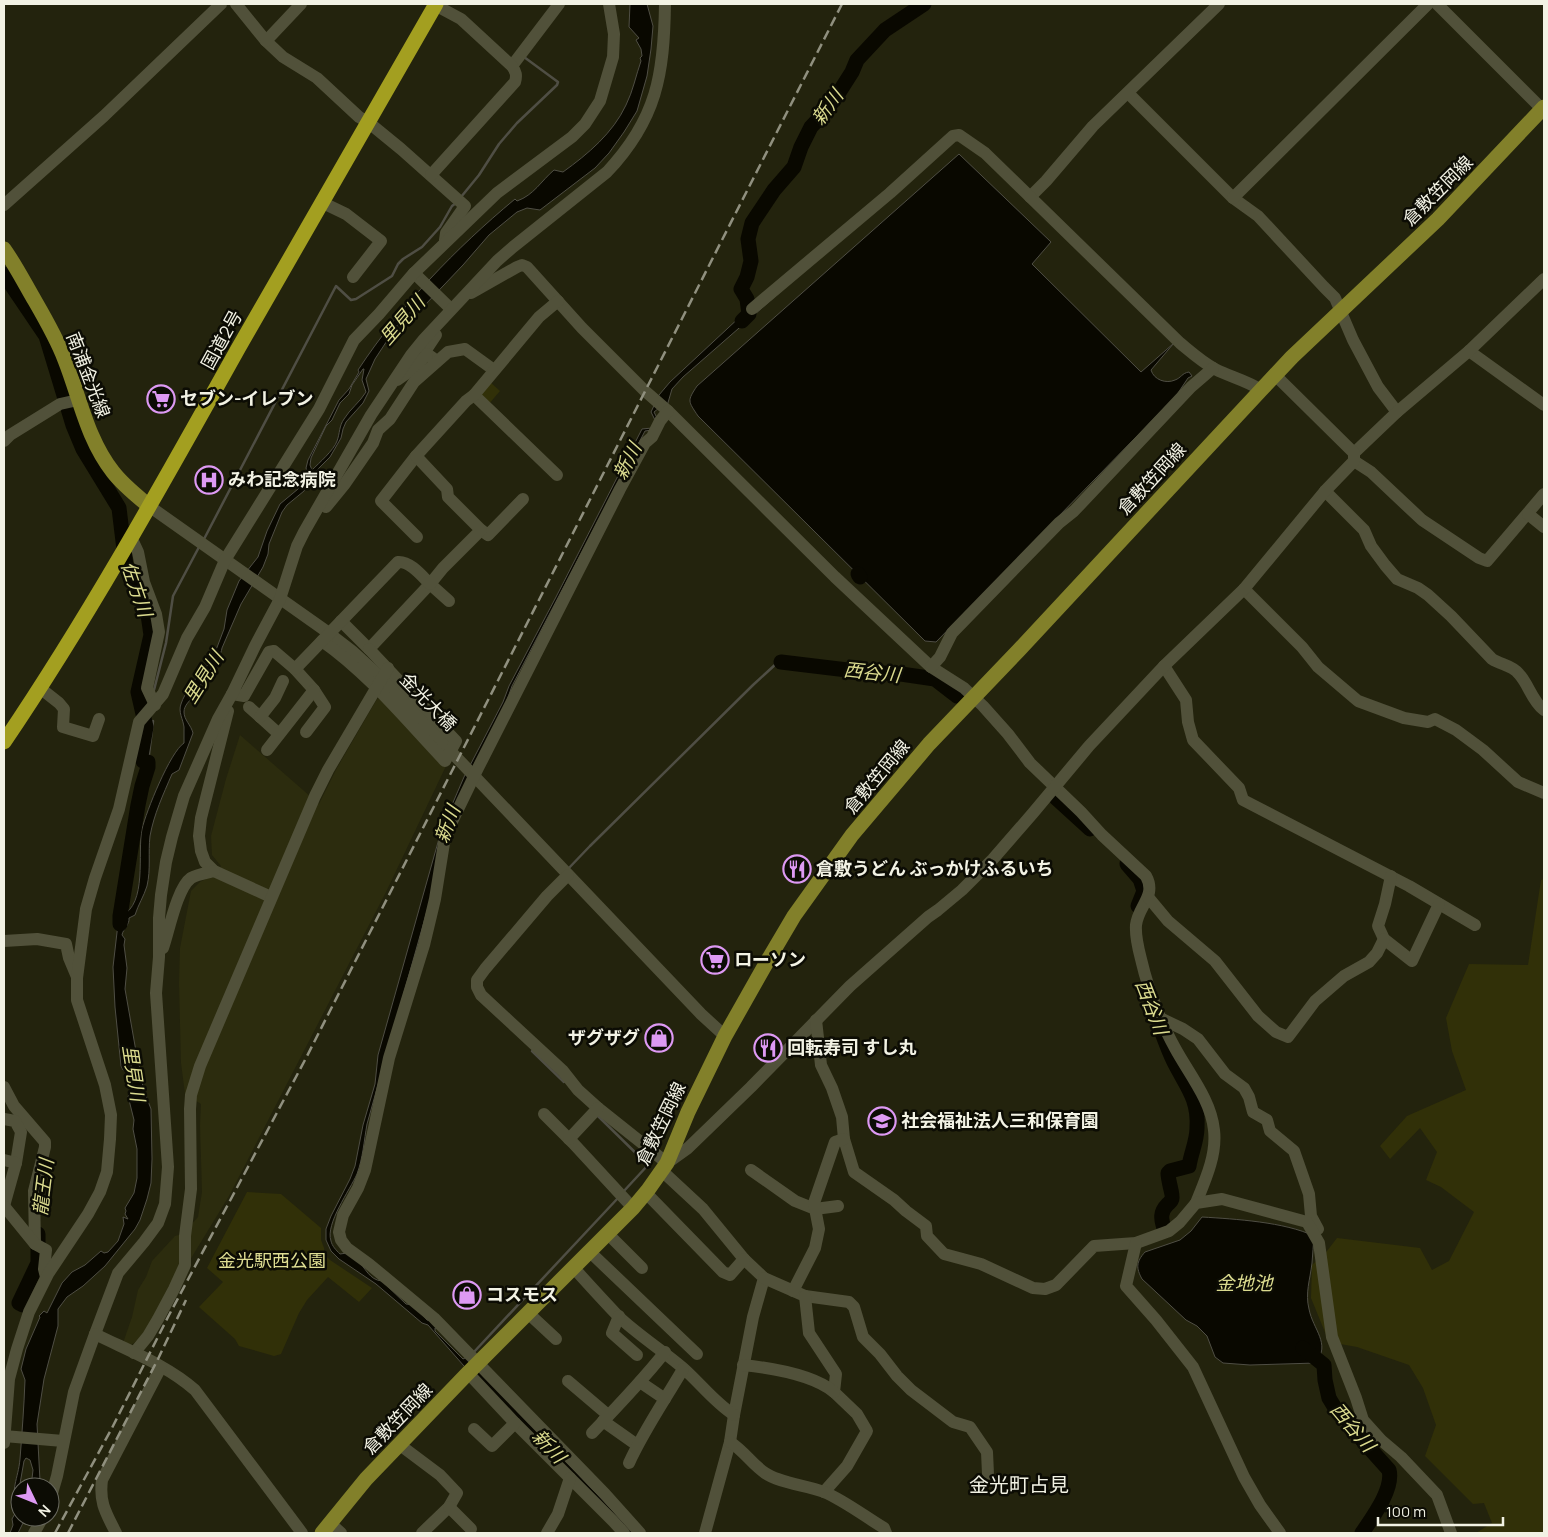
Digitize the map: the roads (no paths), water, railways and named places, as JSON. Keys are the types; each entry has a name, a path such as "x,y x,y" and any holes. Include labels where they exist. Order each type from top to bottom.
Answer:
{"highway":[{"name":"国道2号","path":"4,742 40,688 121,555 435,4"}],"main road":[{"name":"倉敷笠岡線","path":"326,1528 361,1484 473,1368 590,1252 607,1233 625,1198 646,1193 664,1167 725,1036 794,916 852,835 888,791 973,696 1019,650 1292,357 1438,219 1544,109"},
{"name":"南浦金光線","path":"4,249 18,270 65,360 69,402 90,434 102,457 114,473 149,506"}],"street":[{"path":"4,205 104,116 221,4"},
{"path":"236,4 266,41 283,57 317,78 359,117 368,122 465,206 446,233 444,244"},
{"path":"266,41 301,4"},
{"path":"431,175 515,82 517,77 512,66 461,19 435,4"},
{"path":"512,66 559,4"},
{"path":"63,1441 6,1438 9,1378 30,1312 46,1277 88,1214 100,1192 107,1172 111,1115 105,1085 77,1000 77,978 85,916 95,878 119,809 139,722 163,694 187,638 318,410 354,340 444,244 498,193 572,137 600,101 613,57 614,34 609,4"},
{"path":"57,1477 74,1392 118,1273 158,1223 165,1204 168,1167 156,992 159,957 159,918 166,862 184,796 218,719 232,694 277,596 304,532 371,415 411,355 449,310 513,247 607,172 630,145 647,116 659,80 663,51 665,4"},
{"path":"1030,197 1093,126 1219,4"},
{"path":"1233,198 1428,4"},
{"path":"1437,4 1544,109"},
{"path":"1128,93 1233,198 1258,216 1335,298 1353,340 1378,387 1397,412"},
{"path":"752,309 883,199 953,136 959,135 985,153 1180,343 1213,368 1229,376 1249,382 1261,390"},
{"path":"321,202 346,214 381,241 354,277"},
{"path":"460,300 522,265 527,267 582,328 835,577 931,667 973,696 1008,734 1030,763 1146,876 1150,883 1148,897 1136,923 1137,942 1146,979 1171,1040 1205,1099 1215,1131 1212,1159 1196,1203 1180,1222 1169,1231 1136,1243 1094,1246 1056,1285 1046,1289 1033,1288 981,1264 944,1254 928,1236 926,1226 894,1200 854,1172 844,1139 842,1117 822,1064 816,1020"},
{"path":"416,275 449,310"},
{"path":"664,1167 709,1128 865,972 962,890 993,859 1089,746 1164,666 1244,589 1354,457 1397,412 1469,351 1544,280"},
{"path":"417,537 381,501 416,456 466,401 474,395 539,317 558,301"},
{"path":"432,357 426,350 449,310"},
{"path":"393,382 432,357 465,349 494,370"},
{"path":"1469,351 1544,405"},
{"path":"304,532 312,529 333,496 344,485 373,443 378,430 390,419 432,357"},
{"path":"931,667 940,657 952,633 1059,523 1074,511 1191,387 1213,368"},
{"path":"1275,375 1354,457 1422,520 1479,558 1486,561 1544,494"},
{"path":"474,395 557,475"},
{"path":"4,441 10,435 69,402"},
{"path":"624,1533 515,1423 434,1318 347,1248 341,1240 339,1232 340,1224 365,1170 389,1058 424,945 436,899 444,843 449,828 620,489 645,443 652,437 660,421 668,411"},
{"path":"416,456 448,489 448,497 488,535 523,499"},
{"path":"1325,491 1364,530 1371,546 1384,565 1397,579 1418,588 1428,595 1492,659 1499,664 1506,664 1518,672 1538,706 1544,710"},
{"name":"金光大橋","path":"149,506 301,613 352,651 375,672 565,873 694,1007 725,1036"},
{"path":"1528,514 1544,527"},
{"path":"369,649 481,530"},
{"path":"130,539 138,552 144,582 156,614 159,632 147,688 152,708"},
{"path":"295,669 398,562 403,561 413,568 449,601"},
{"path":"1244,589 1318,667 1358,700 1404,718 1428,722 1435,720 1456,730 1483,750 1518,782 1544,793"},
{"path":"322,641 361,672 445,761 456,742 388,668 341,621"},
{"path":"232,694 244,696 270,652 274,651 295,669 314,690 325,707 306,732"},
{"path":"1164,666 1186,700 1188,722 1193,740 1238,788 1243,800 1391,876 1475,925"},
{"path":"134,1353 148,1336 158,1319 185,1265 185,1236 191,1188 189,1136 191,1095 200,1066 314,796 388,668"},
{"path":"260,717 275,698 284,681"},
{"path":"40,688 59,702 64,710 63,727 93,736 99,719"},
{"path":"267,750 314,690"},
{"path":"232,694 202,818 199,836 201,851 205,862 214,871 271,897"},
{"path":"249,708 279,734"},
{"path":"159,957 186,883 192,878 214,871"},
{"path":"565,873 477,980 477,987 481,995 563,1071 595,1111 664,1167 703,1209 744,1259 764,1278 805,1296 849,1302 854,1307 863,1337 880,1354 897,1376 911,1390 953,1422 970,1427 987,1452 988,1474"},
{"path":"1391,876 1378,926 1384,939 1412,961 1439,904"},
{"path":"1148,897 1168,921 1215,961 1258,1016 1276,1032 1288,1036 1315,1001 1344,976 1368,962 1377,953 1384,939"},
{"path":"77,978 66,944 85,916"},
{"path":"4,941 38,939 66,944"},
{"path":"1162,1020 1198,1039 1224,1074 1244,1088 1249,1097 1253,1112 1267,1120 1270,1130 1294,1151 1309,1194 1311,1216 1320,1233 1319,1243 1332,1337 1363,1420 1437,1495 1451,1533"},
{"path":"4,1087 14,1106 44,1142 45,1147 34,1191 35,1244"},
{"path":"569,1138 595,1111"},
{"path":"544,1114 625,1198"},
{"path":"4,1119 15,1121 21,1132 10,1162 4,1206 35,1244 46,1250 44,1268 46,1277"},
{"path":"792,1291 815,1248 819,1229 814,1203 835,1142 844,1139"},
{"path":"751,1170 795,1201 815,1209 838,1206"},
{"path":"646,1193 723,1272 730,1274 744,1259"},
{"path":"1196,1203 1222,1199 1306,1222 1319,1243"},
{"path":"607,1233 642,1268"},
{"path":"1136,1243 1126,1286 1193,1367 1244,1477 1260,1505 1280,1533"},
{"path":"590,1252 697,1354"},
{"path":"574,1268 619,1316 684,1368 716,1401 734,1415"},
{"path":"705,1533 730,1442 743,1365 753,1317 764,1278"},
{"path":"805,1296 809,1333 836,1374 834,1392"},
{"path":"528,1313 556,1339"},
{"path":"619,1316 612,1333 637,1355"},
{"path":"94,1334 183,1379 195,1390 302,1533"},
{"path":"592,1433 640,1382 665,1352"},
{"path":"743,1365 772,1368 814,1381 834,1392 857,1414 867,1431 847,1466 824,1492"},
{"path":"116,1533 103,1508 100,1494 102,1480 161,1367"},
{"path":"473,1368 605,1494 640,1533"},
{"path":"629,1463 637,1445 684,1368"},
{"path":"568,1382 637,1445"},
{"path":"640,1382 665,1399"},
{"path":"474,1429 492,1446 515,1423"},
{"path":"730,1442 765,1473 824,1492 884,1528 886,1533"},
{"path":"400,1444 440,1475 457,1493 449,1508 422,1533"},
{"path":"547,1533 558,1514 570,1478"},
{"path":"449,1508 471,1530"},
{"path":"326,1528 341,1533"}],"water":[{"name":"里見川","path":"630,4 647,4 653,26 647,76 637,111 624,132 595,168 540,210 527,208 517,212 489,235 421,309 417,306 398,324 375,359 366,379 369,391 363,403 346,422 341,438 330,457 317,470 304,491 287,505 282,512 269,544 268,554 263,567 241,604 220,655 197,692 185,707 185,718 193,733 179,770 172,774 156,812 150,836 147,886 135,915 129,918 122,935 125,939 127,968 125,989 143,1088 151,1109 151,1183 140,1220 135,1229 105,1266 83,1286 67,1297 58,1309 58,1326 44,1379 37,1424 40,1477 32,1477 33,1470 30,1460 26,1458 21,1477 17,1477 24,1410 25,1380 21,1369 26,1349 39,1316 44,1311 47,1313 62,1283 72,1272 85,1265 101,1251 104,1253 108,1252 118,1241 124,1224 123,1217 128,1219 125,1214 125,1208 134,1193 137,1178 137,1149 133,1129 134,1120 128,1096 133,1092 131,1065 128,1059 124,1070 121,1066 113,967 119,915 121,916 129,910 135,901 138,890 144,821 153,797 172,758 184,743 184,727 180,710 183,699 200,669 208,665 218,654 216,650 224,629 227,610 239,581 258,557 267,531 280,504 298,489 308,474 306,468 308,460 339,400 349,389 359,372 358,370 392,323 430,279 471,238 515,199 517,201 533,191 554,170 563,172 582,158 607,134 621,115 631,94 642,56 641,49 636,40 639,38 629,27","holes":["364,369 362,380 366,392 342,422 333,448 312,470 310,465 311,458 326,426 332,420 340,403 349,394 352,385"]},
{"path":"959,154 1051,242 1032,264 1141,372 1174,343 1151,370 1158,379 1168,382 1189,372 1192,376 1188,378 1176,396 936,642 925,641 698,416 692,407 690,398 697,386"},
{"path":"786,287 683,377 672,389 667,406 659,408 654,412 658,420 652,430 645,431 512,686 506,703 474,765 436,879 367,1124 359,1168 339,1207 330,1234 332,1245 340,1254 347,1253 353,1257 371,1276 382,1281 406,1304 414,1305 427,1320 435,1322 437,1328 435,1328 435,1331 463,1359 467,1357 634,1533 626,1533 464,1366 428,1325 422,1323 376,1284 339,1259 331,1251 326,1240 326,1229 355,1166 363,1125 375,1084 378,1055 442,828 464,777 642,429 652,428 655,420 651,412 659,395 670,382 742,315 753,312"},
{"name":"金地池","path":"1202,1217 1275,1224 1314,1236 1308,1286 1308,1303 1311,1317 1320,1336 1322,1349 1316,1363 1250,1365 1223,1363 1215,1357 1207,1336 1197,1326 1186,1320 1142,1279 1138,1265 1145,1252 1180,1240 1191,1231"},
{"path":"12,1527 21,1527 18,1533 10,1533"}],"waterway":[{"name":"新川","path":"742,321 749,314 747,299 741,289 747,277 751,261 748,239 752,223 774,190 794,167 811,127 838,94 857,60 885,30 924,4"},
{"path":"461,197 479,175 499,144 517,123 557,85 558,82 524,57"},
{"path":"203,541 336,286 351,300 356,299 392,276 398,264 422,247 440,227 452,206 456,203"},
{"name":"佐方川","path":"4,274 46,336 73,425 83,449 119,508 126,566 147,608 151,635 138,692 146,727 141,756 143,761 148,762 148,767 138,805 120,924"},
{"path":"154,690 166,643 173,596 199,547"},
{"path":"567,870 753,685 777,663 781,662"},
{"name":"西谷川","path":"781,662 935,679 957,696"},
{"path":"148,762 153,721"},
{"name":"西谷川","path":"1056,798 1090,829"},
{"name":"西谷川","path":"1127,864 1140,879 1144,891 1138,906"},
{"name":"西谷川","path":"1161,1030 1172,1058 1191,1093 1197,1118 1196,1138 1189,1166 1168,1173 1172,1198 1162,1213 1164,1228"},
{"path":"532,1051 564,1082"},
{"path":"598,1116 648,1165 623,1192"},
{"path":"473,1353 618,1198"},
{"name":"龍王川","path":"23,1305 19,1303 38,1263 38,1234"},
{"name":"西谷川","path":"1303,1348 1324,1365 1329,1398 1335,1408 1353,1426 1363,1441 1389,1470 1390,1478 1385,1494 1362,1533"}],"railway":[{"path":"55,1533 305,1060 842,4"},
{"path":"68,1533 158,1359 186,1300"}],"place":[{"name":"セブン-イレブン","path":"161,399"},
{"name":"みわ記念病院","path":"209,480"},
{"name":"倉敷うどん ぶっかけふるいち","path":"797,869"},
{"name":"ローソン","path":"715,960"},
{"name":"ザグザグ","path":"659,1038"},
{"name":"回転寿司 すし丸","path":"768,1048"},
{"name":"社会福祉法人三和保育園","path":"882,1121"},
{"name":"コスモス","path":"467,1295"}],"district":[{"name":"金光町占見","path":"1019,1485"}],"park label":[{"name":"金光駅西公園","path":"272,1261"}]}
